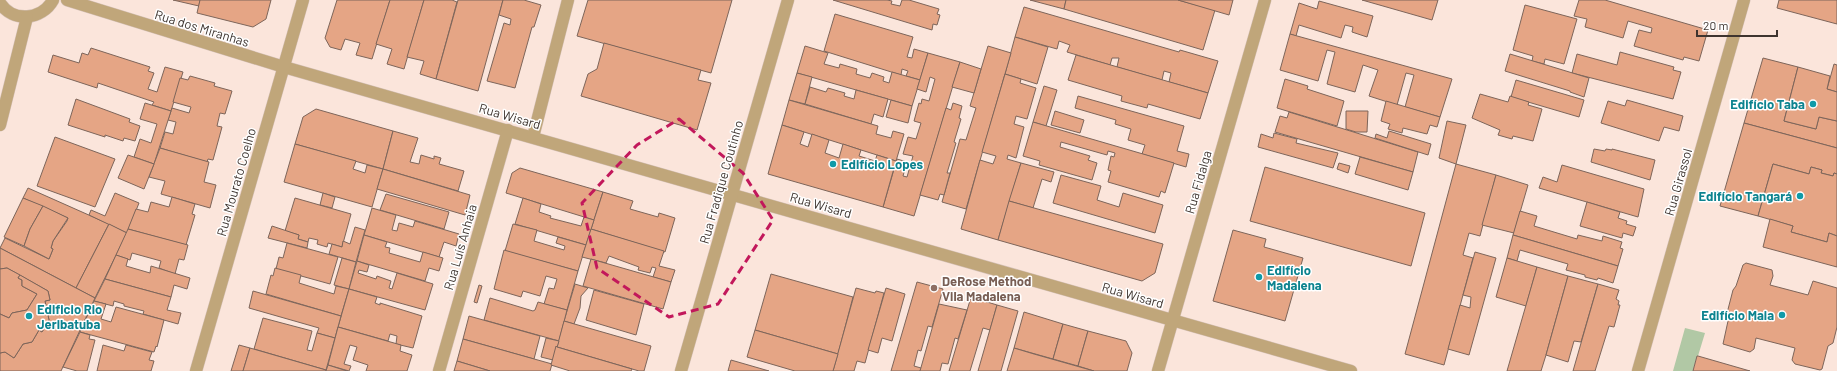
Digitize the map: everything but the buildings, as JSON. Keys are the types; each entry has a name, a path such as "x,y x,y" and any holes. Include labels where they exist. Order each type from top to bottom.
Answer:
{"street":[{"path":"0,3 9,12 17,16 27,17 44,11 53,0"},
{"name":"Rua dos Miranhas","path":"67,0 284,67"},
{"name":"Rua Mourato Coelho","path":"196,371 303,0"},
{"path":"533,138 568,0"},
{"name":"Rua Fradique Coutinho","path":"681,371 788,0"},
{"name":"Rua Fidalga","path":"1158,371 1265,0"},
{"name":"Rua Girassol","path":"1638,371 1744,0"},
{"path":"0,125 27,17"},
{"name":"Rua Wisard","path":"284,67 1351,371"},
{"name":"Rua Luís Anhaia","path":"439,371 508,130"}],"highlighted area":[{"path":"679,119 743,173 773,220 718,304 669,317 597,268 582,203 637,145"}],"green space":[{"path":"1685,328 1705,333 1693,371 1673,371"}],"place":[{"name":"Edifício Taba","path":"1813,104"},
{"name":"Edifício Lopes","path":"833,164"},
{"name":"Edifício Tangará","path":"1800,196"},
{"name":"Edifício Madalena","path":"1259,277"},
{"name":"DeRose Method Vila Madalena","path":"934,288"},
{"name":"Edifício Maia","path":"1782,315"},
{"name":"Edificio Rio Jeribatuba","path":"29,316"}]}
